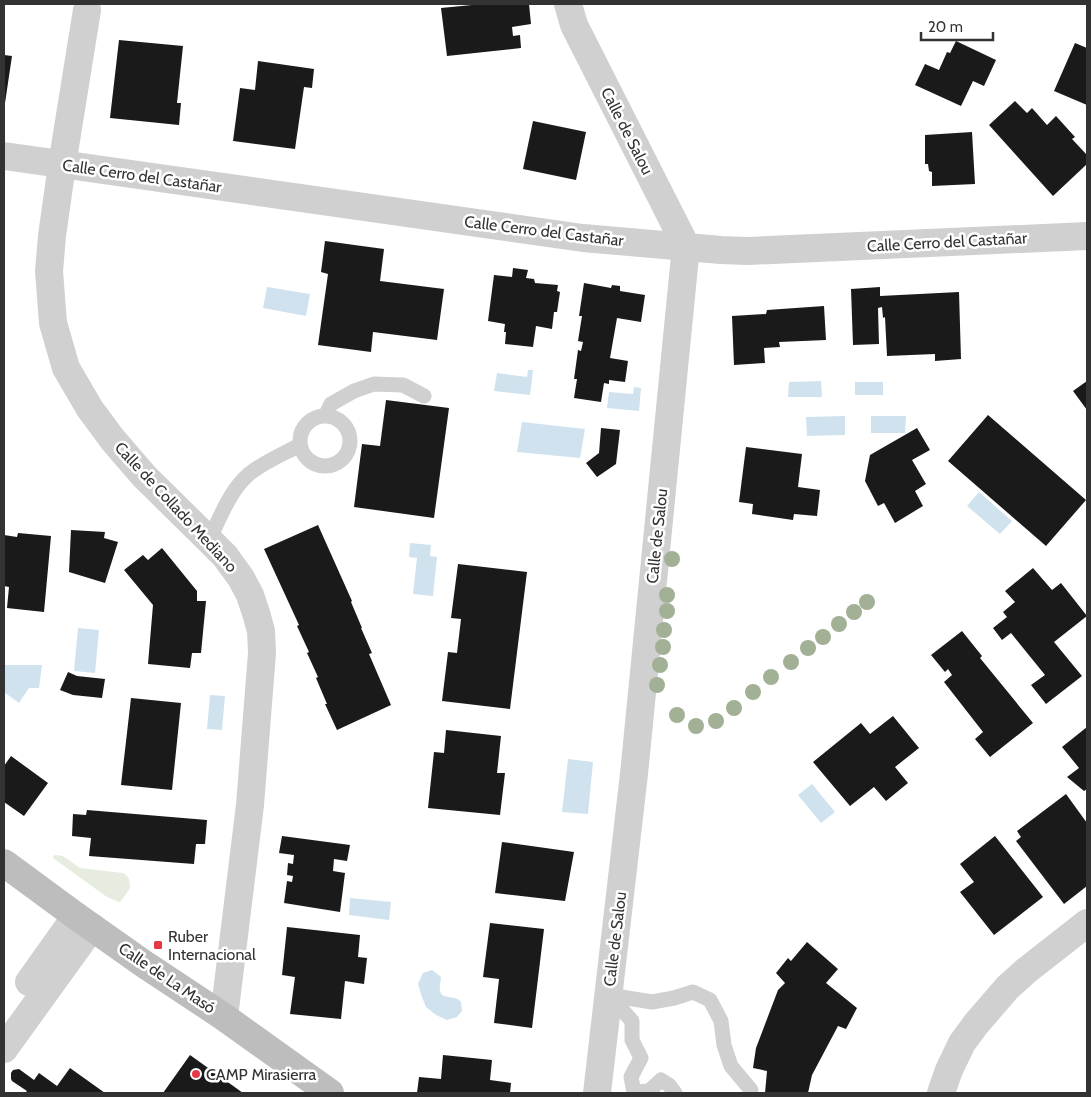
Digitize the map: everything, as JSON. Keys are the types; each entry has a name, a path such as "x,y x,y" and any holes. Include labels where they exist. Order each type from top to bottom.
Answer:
{"street":[{"name":"Calle de Salou","path":"568,4 574,25 686,246 634,774 597,1093"},
{"name":"Calle de Collado Mediano","path":"87,10 52,236 49,270 53,323 66,368 90,409 113,440 144,476 225,556 241,578 250,595 261,631 262,653 250,805 224,1017"},
{"name":"Calle Cerro del Castañar","path":"4,156 583,238 721,250 748,251 1087,236"},
{"name":"Calle de La Masó","path":"4,863 84,922 224,1017 330,1093"},
{"path":"4,1049 14,1013 84,922"},
{"path":"941,1093 949,1070 962,1044 976,1024 1008,987 1087,923"}],"lane":[{"path":"325,416 331,404 354,391 374,384 403,385 424,396"},
{"path":"325,416 334,417 347,428 351,444 344,459 337,464 321,467 307,460 302,453 300,436 303,428 309,421 316,417 325,416"},
{"path":"210,540 235,489 248,475 300,445"},
{"path":"609,995 652,1002 693,992 710,1000 721,1021 724,1045 731,1066 750,1090"},
{"path":"609,995 632,1021 632,1040 641,1058 631,1077 634,1092 649,1091 661,1080 675,1093"}],"shaded area":[{"path":"56,855 63,856 80,868 123,873 129,879 130,888 119,902 107,897 53,858"}],"water":[{"path":"267,287 310,294 306,316 263,308"},
{"path":"528,370 533,370 530,395 494,391 497,373 527,377"},
{"path":"821,381 822,397 788,397 789,382"},
{"path":"855,382 883,382 883,395 855,395"},
{"path":"634,387 641,388 639,411 607,408 609,392 633,394"},
{"path":"845,416 845,435 807,436 806,417"},
{"path":"871,416 906,416 905,433 871,433"},
{"path":"522,422 585,429 580,458 517,452"},
{"path":"979,492 1012,521 1000,534 967,506"},
{"path":"410,543 431,545 430,556 437,557 433,596 413,594 417,558 409,557"},
{"path":"78,628 99,630 95,673 74,671"},
{"path":"4,665 42,665 39,688 29,688 19,703 4,692"},
{"path":"210,695 225,696 222,730 207,729"},
{"path":"568,759 593,762 588,814 562,812"},
{"path":"812,784 835,812 821,823 798,795"},
{"path":"350,898 391,902 389,920 349,915"},
{"path":"432,970 441,977 441,993 446,997 456,998 461,1002 462,1011 457,1017 447,1020 436,1015 426,1007 418,984 423,973"}],"building":[{"path":"482,4 529,4 531,24 512,27 513,36 520,35 521,48 447,56 441,8"},
{"path":"119,40 183,46 177,103 181,103 179,125 110,118"},
{"path":"956,41 996,60 984,86 973,81 961,106 915,85 925,64 939,70 947,52 950,53"},
{"path":"1075,43 1087,48 1087,105 1054,91"},
{"path":"4,55 12,56 5,103 4,103"},
{"path":"258,61 314,69 312,88 304,87 295,149 233,141 240,88 255,90"},
{"path":"1015,101 1027,113 1032,108 1047,125 1056,116 1075,137 1072,139 1087,155 1087,164 1053,196 989,125"},
{"path":"533,121 586,132 576,180 523,169"},
{"path":"972,132 975,184 932,186 932,172 929,171 928,164 925,164 925,135"},
{"path":"325,241 384,249 380,281 444,289 437,340 373,332 371,352 318,345 328,274 321,272"},
{"path":"513,268 528,270 526,278 534,279 535,283 558,285 557,291 560,292 557,312 554,312 552,329 536,326 533,347 505,344 505,324 488,321 494,275 512,277"},
{"path":"584,283 611,288 612,285 620,286 620,291 645,295 641,322 617,318 610,358 628,361 625,382 609,380 609,384 604,383 601,402 574,398 577,379 574,379 578,350 581,351 583,342 578,341 582,316 579,316"},
{"path":"880,287 880,296 959,292 961,359 935,361 935,354 887,356 885,317 883,318 882,307 878,308 879,344 853,345 851,289"},
{"path":"824,306 826,340 779,342 780,347 764,348 765,363 734,365 732,316 766,314 767,310"},
{"path":"1087,381 1087,410 1073,391"},
{"path":"386,400 449,408 434,518 354,507 362,444 380,446"},
{"path":"988,415 1086,500 1046,546 948,461"},
{"path":"601,428 620,430 616,464 597,477 586,463 599,453"},
{"path":"917,428 930,450 912,460 926,484 915,491 923,506 895,523 884,503 878,506 865,481 870,455"},
{"path":"746,447 802,454 798,487 820,490 817,516 794,514 793,520 752,514 753,504 739,502"},
{"path":"318,525 352,601 372,653 369,654 391,705 337,730 325,704 327,704 316,678 318,677 297,626 299,625 264,549"},
{"path":"71,530 105,532 104,538 118,542 105,583 69,572"},
{"path":"18,533 51,536 44,612 7,608 9,587 4,586 4,535 17,537"},
{"path":"162,548 197,591 197,601 206,601 201,653 192,653 190,668 148,664 153,605 124,570 143,555 148,560"},
{"path":"458,564 527,572 510,709 442,701 448,652 457,653 461,619 451,618"},
{"path":"1033,568 1052,590 1061,583 1087,616 1054,642 1082,676 1046,704 1031,685 1045,675 1011,633 1002,640 993,628 1007,617 1003,612 1015,602 1005,591"},
{"path":"962,631 982,656 980,658 1033,723 990,757 975,739 983,732 944,682 952,675 948,669 945,672 931,655"},
{"path":"68,672 77,676 105,679 102,698 73,695 60,690"},
{"path":"131,698 181,703 172,790 121,785"},
{"path":"893,716 919,748 895,767 908,783 886,801 874,787 850,806 813,762 861,723 870,734"},
{"path":"1087,727 1087,789 1084,791 1067,777 1079,768 1062,747"},
{"path":"446,730 501,736 497,773 505,773 500,815 428,808 434,752 444,753"},
{"path":"11,756 48,783 24,816 4,802 4,766"},
{"path":"1066,794 1087,823 1087,886 1064,904 1016,841 1021,837 1017,831"},
{"path":"87,810 207,820 205,844 196,844 194,864 89,856 91,838 72,836 73,814 86,815"},
{"path":"282,836 350,845 347,861 334,859 333,871 345,873 340,912 284,903 287,881 292,882 293,876 287,875 288,863 293,864 294,855 279,853"},
{"path":"995,836 1043,897 994,935 960,892 974,882 960,864"},
{"path":"502,842 574,852 565,901 495,893"},
{"path":"490,923 544,929 532,1028 494,1023 499,979 483,977"},
{"path":"287,927 360,935 358,957 367,958 364,984 345,981 341,1019 290,1014 295,977 282,975"},
{"path":"807,942 838,969 826,983 857,1008 846,1029 838,1026 812,1075 808,1093 765,1093 767,1071 753,1068 756,1048 778,990 785,983 776,973 788,958 791,961"},
{"name":"CAMP Mirasierra","path":"190,1055 243,1093 163,1093"},
{"path":"443,1055 492,1060 490,1080 511,1083 510,1093 417,1093 419,1077 441,1079"},
{"path":"70,1068 105,1093 25,1093 27,1091 11,1079 13,1070 19,1069 34,1080 39,1073 57,1086"}],"place":[{"name":"Ruber Internacional","path":"158,945"},
{"name":"CAMP Mirasierra","path":"196,1074"}]}
